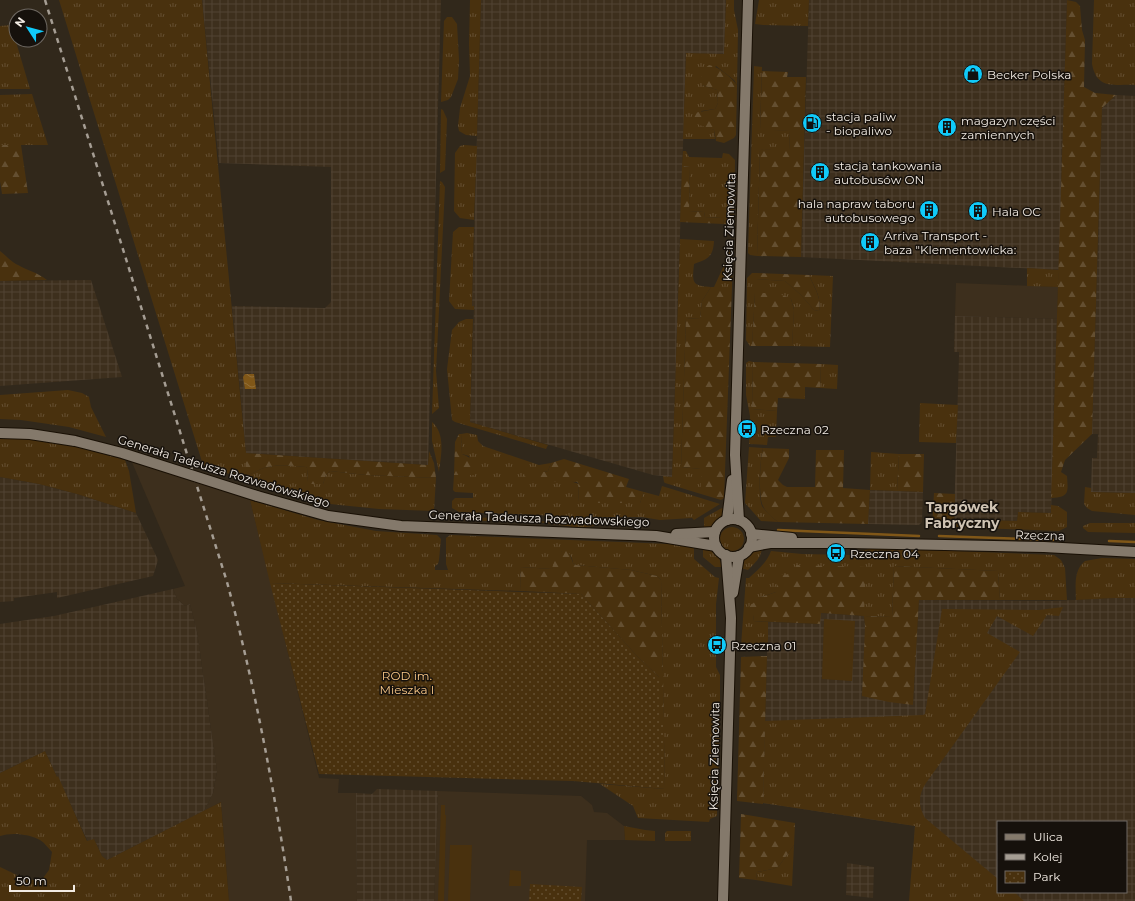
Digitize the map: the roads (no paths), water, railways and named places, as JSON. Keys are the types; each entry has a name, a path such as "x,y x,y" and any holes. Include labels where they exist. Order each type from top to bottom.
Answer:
{"street":[{"name":"Księcia Ziemowita","path":"739,520 735,454 748,0"},
{"name":"Generała Tadeusza Rozwadowskiego","path":"0,433 30,434 75,441 122,453 257,496 328,516 401,526 656,536 715,532"},
{"name":"Księcia Ziemowita","path":"727,520 735,454"},
{"path":"727,520 739,520 744,522 749,527 752,540 747,550 739,556 732,557 718,550 714,539 715,532 720,524 727,520"},
{"name":"Rzeczna","path":"751,534 848,543"},
{"name":"Generała Tadeusza Rozwadowskiego","path":"656,536 716,546"},
{"name":"Rzeczna","path":"749,547 770,543 848,543 1044,547 1135,552"},
{"name":"Księcia Ziemowita","path":"723,901 730,612 726,555"},
{"name":"Księcia Ziemowita","path":"730,612 739,556"}],"water":[{"path":"245,374 254,374 256,389 245,389 243,377"}],"waterway":[{"path":"778,530 919,536"},
{"path":"939,536 1053,540"},
{"path":"1109,541 1135,542"}],"railway":[{"path":"45,0 227,582 247,661 264,740 291,901"}],"place":[{"name":"Becker Polska","path":"973,74"},
{"name":"stacja paliw - biopaliwo","path":"812,123"},
{"name":"magazyn części zamiennych","path":"947,127"},
{"name":"stacja tankowania autobusów ON","path":"820,172"},
{"name":"hala napraw taboru autobusowego","path":"929,210"},
{"name":"Hala OC","path":"978,211"},
{"name":"Arriva Transport - baza \"Klementowicka:","path":"870,242"},
{"name":"Rzeczna 02","path":"747,429"},
{"name":"Rzeczna 04","path":"836,553"},
{"name":"Rzeczna 01","path":"717,645"}],"district":[{"name":"Targówek Fabryczny","path":"962,516"}],"park label":[{"name":"ROD im. Mieszka I","path":"407,682"}]}
